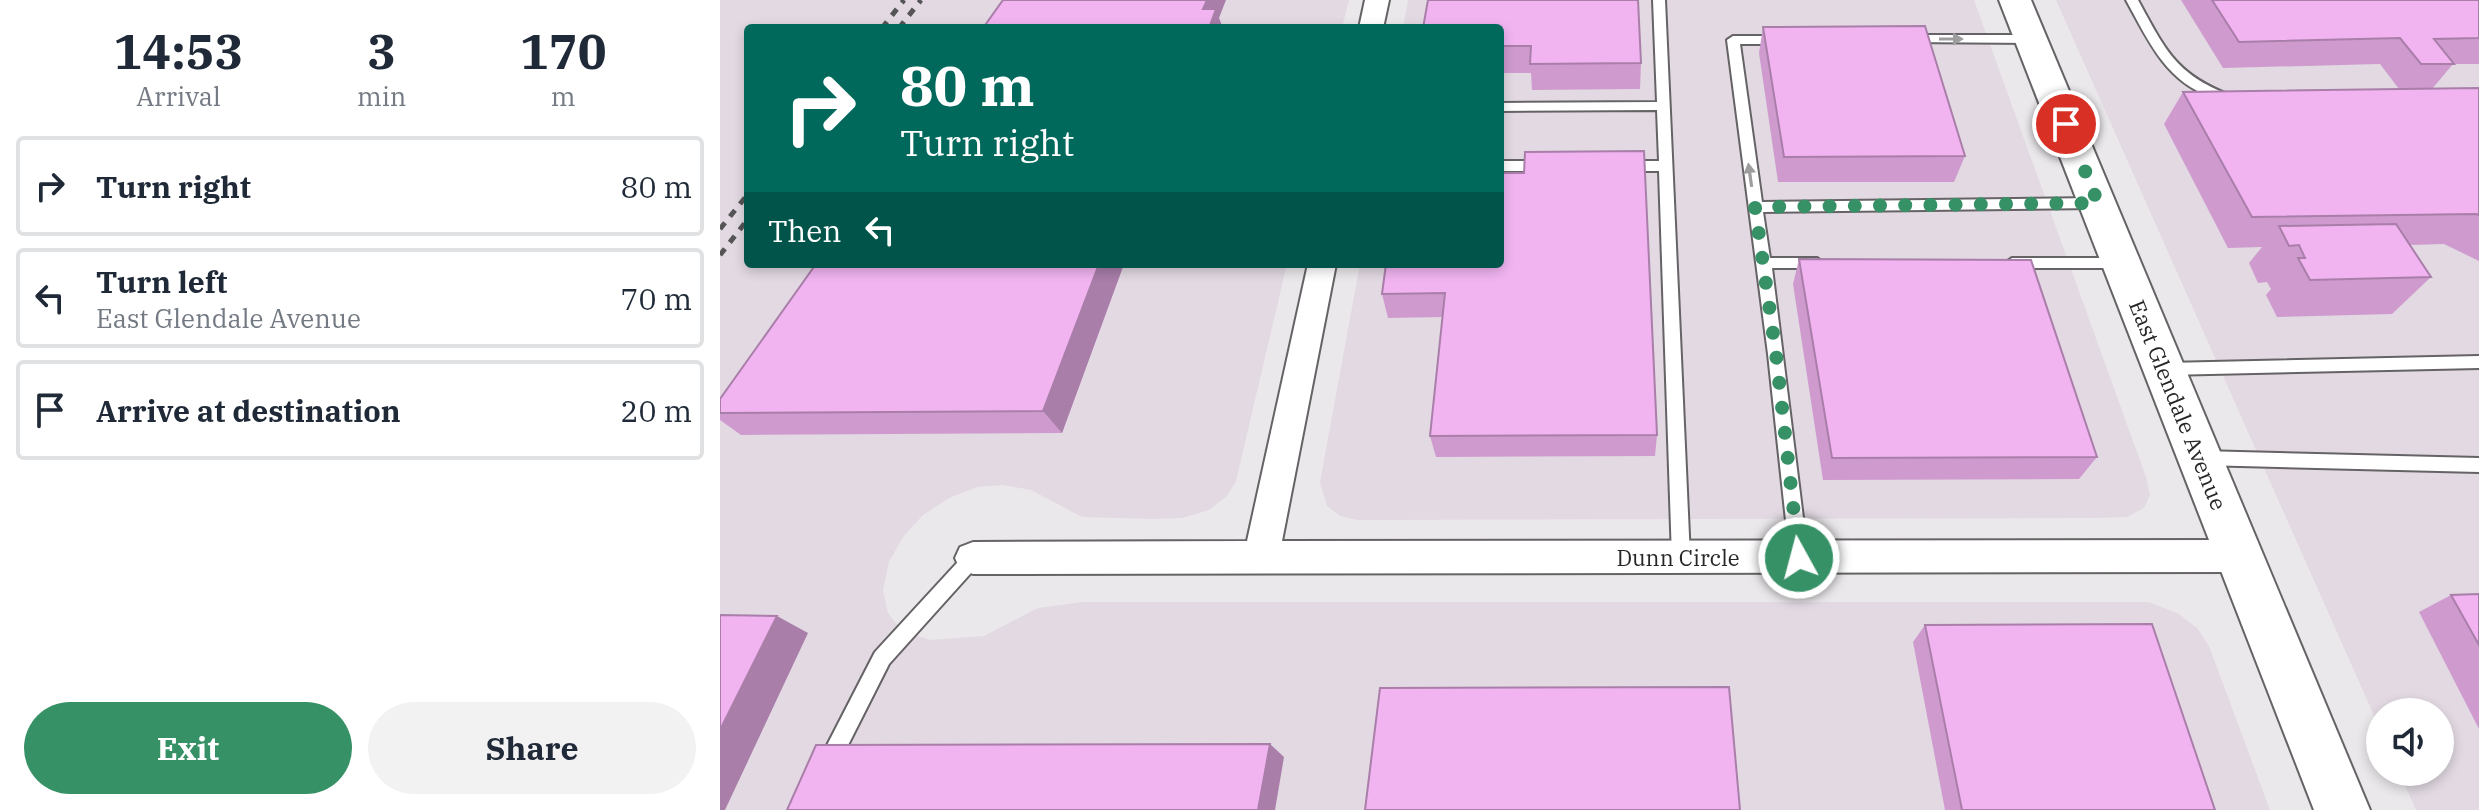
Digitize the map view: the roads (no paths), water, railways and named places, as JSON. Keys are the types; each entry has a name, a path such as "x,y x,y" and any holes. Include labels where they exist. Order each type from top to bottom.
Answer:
{"street":[{"path":"1372,24 1377,0"},
{"name":"East Glendale Avenue","path":"2023,20 2342,810"},
{"path":"1261,558 1321,268"},
{"name":"Dunn Circle","path":"973,558 2239,556"}],"lane":[{"path":"1659,0 1681,558"},
{"path":"2132,0 2171,69 2198,89 2240,102"},
{"path":"1889,39 2023,20"},
{"path":"1797,40 1733,40 1799,558"},
{"path":"1504,107 1663,106"},
{"path":"1504,166 1560,166"},
{"path":"1605,166 1666,166"},
{"path":"1755,207 2098,203"},
{"path":"1763,263 1841,263"},
{"path":"1996,263 2122,263"},
{"path":"2164,369 2479,362"},
{"path":"2199,458 2479,465"},
{"path":"819,782 882,658 973,558"}],"railway":[{"path":"885,24 904,0"},
{"path":"902,24 921,0"},
{"path":"720,229 744,199"},
{"path":"720,255 744,224"}]}
